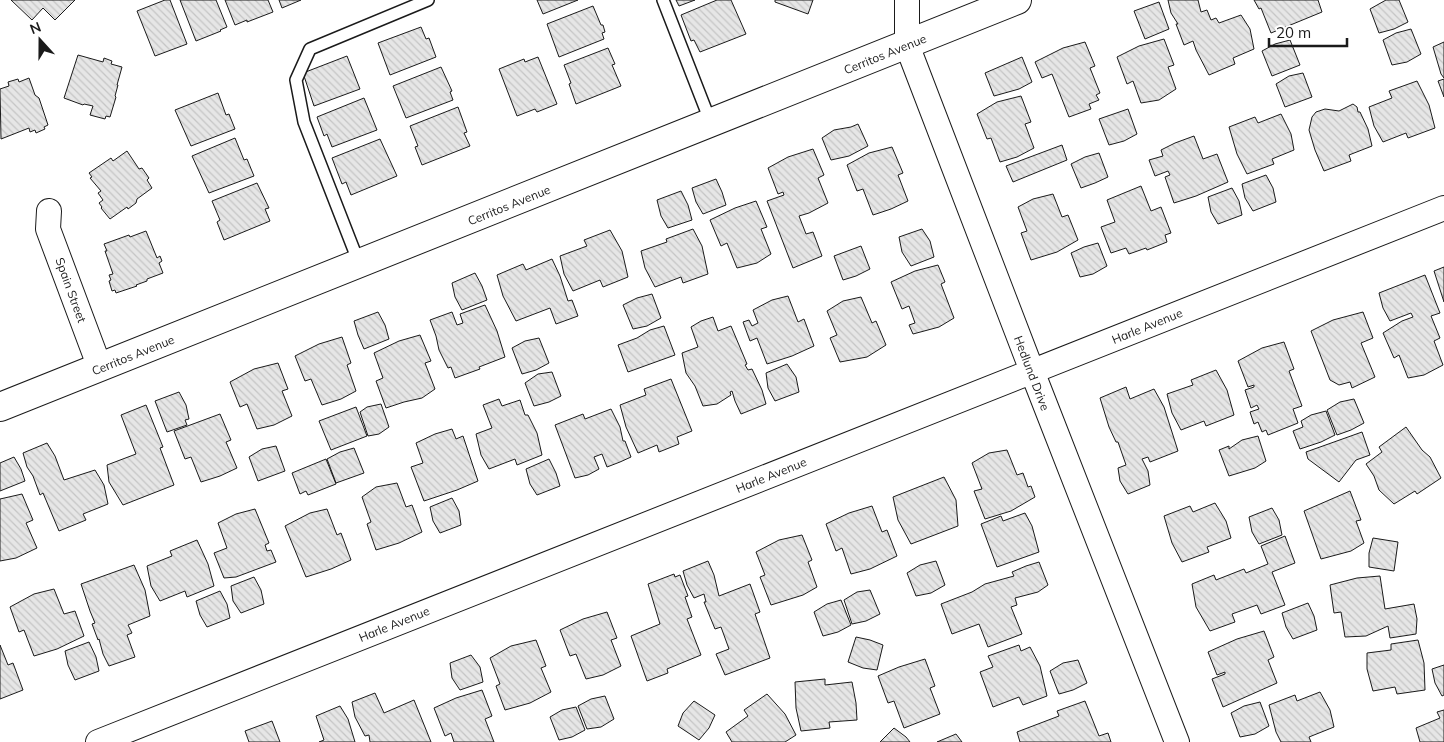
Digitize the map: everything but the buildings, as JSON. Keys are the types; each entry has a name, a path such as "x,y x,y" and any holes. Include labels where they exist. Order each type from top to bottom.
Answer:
{"street":[{"name":"Hedlund Drive","path":"907,0 907,45 1177,742"},
{"name":"Cerritos Avenue","path":"0,407 1017,0"},
{"name":"Harle Avenue","path":"98,742 1444,208"},
{"name":"Spain Street","path":"49,211 48,230 100,368"}],"lane":[{"path":"360,264 304,122 296,80 310,49 428,0"},
{"path":"663,0 711,124"}]}
